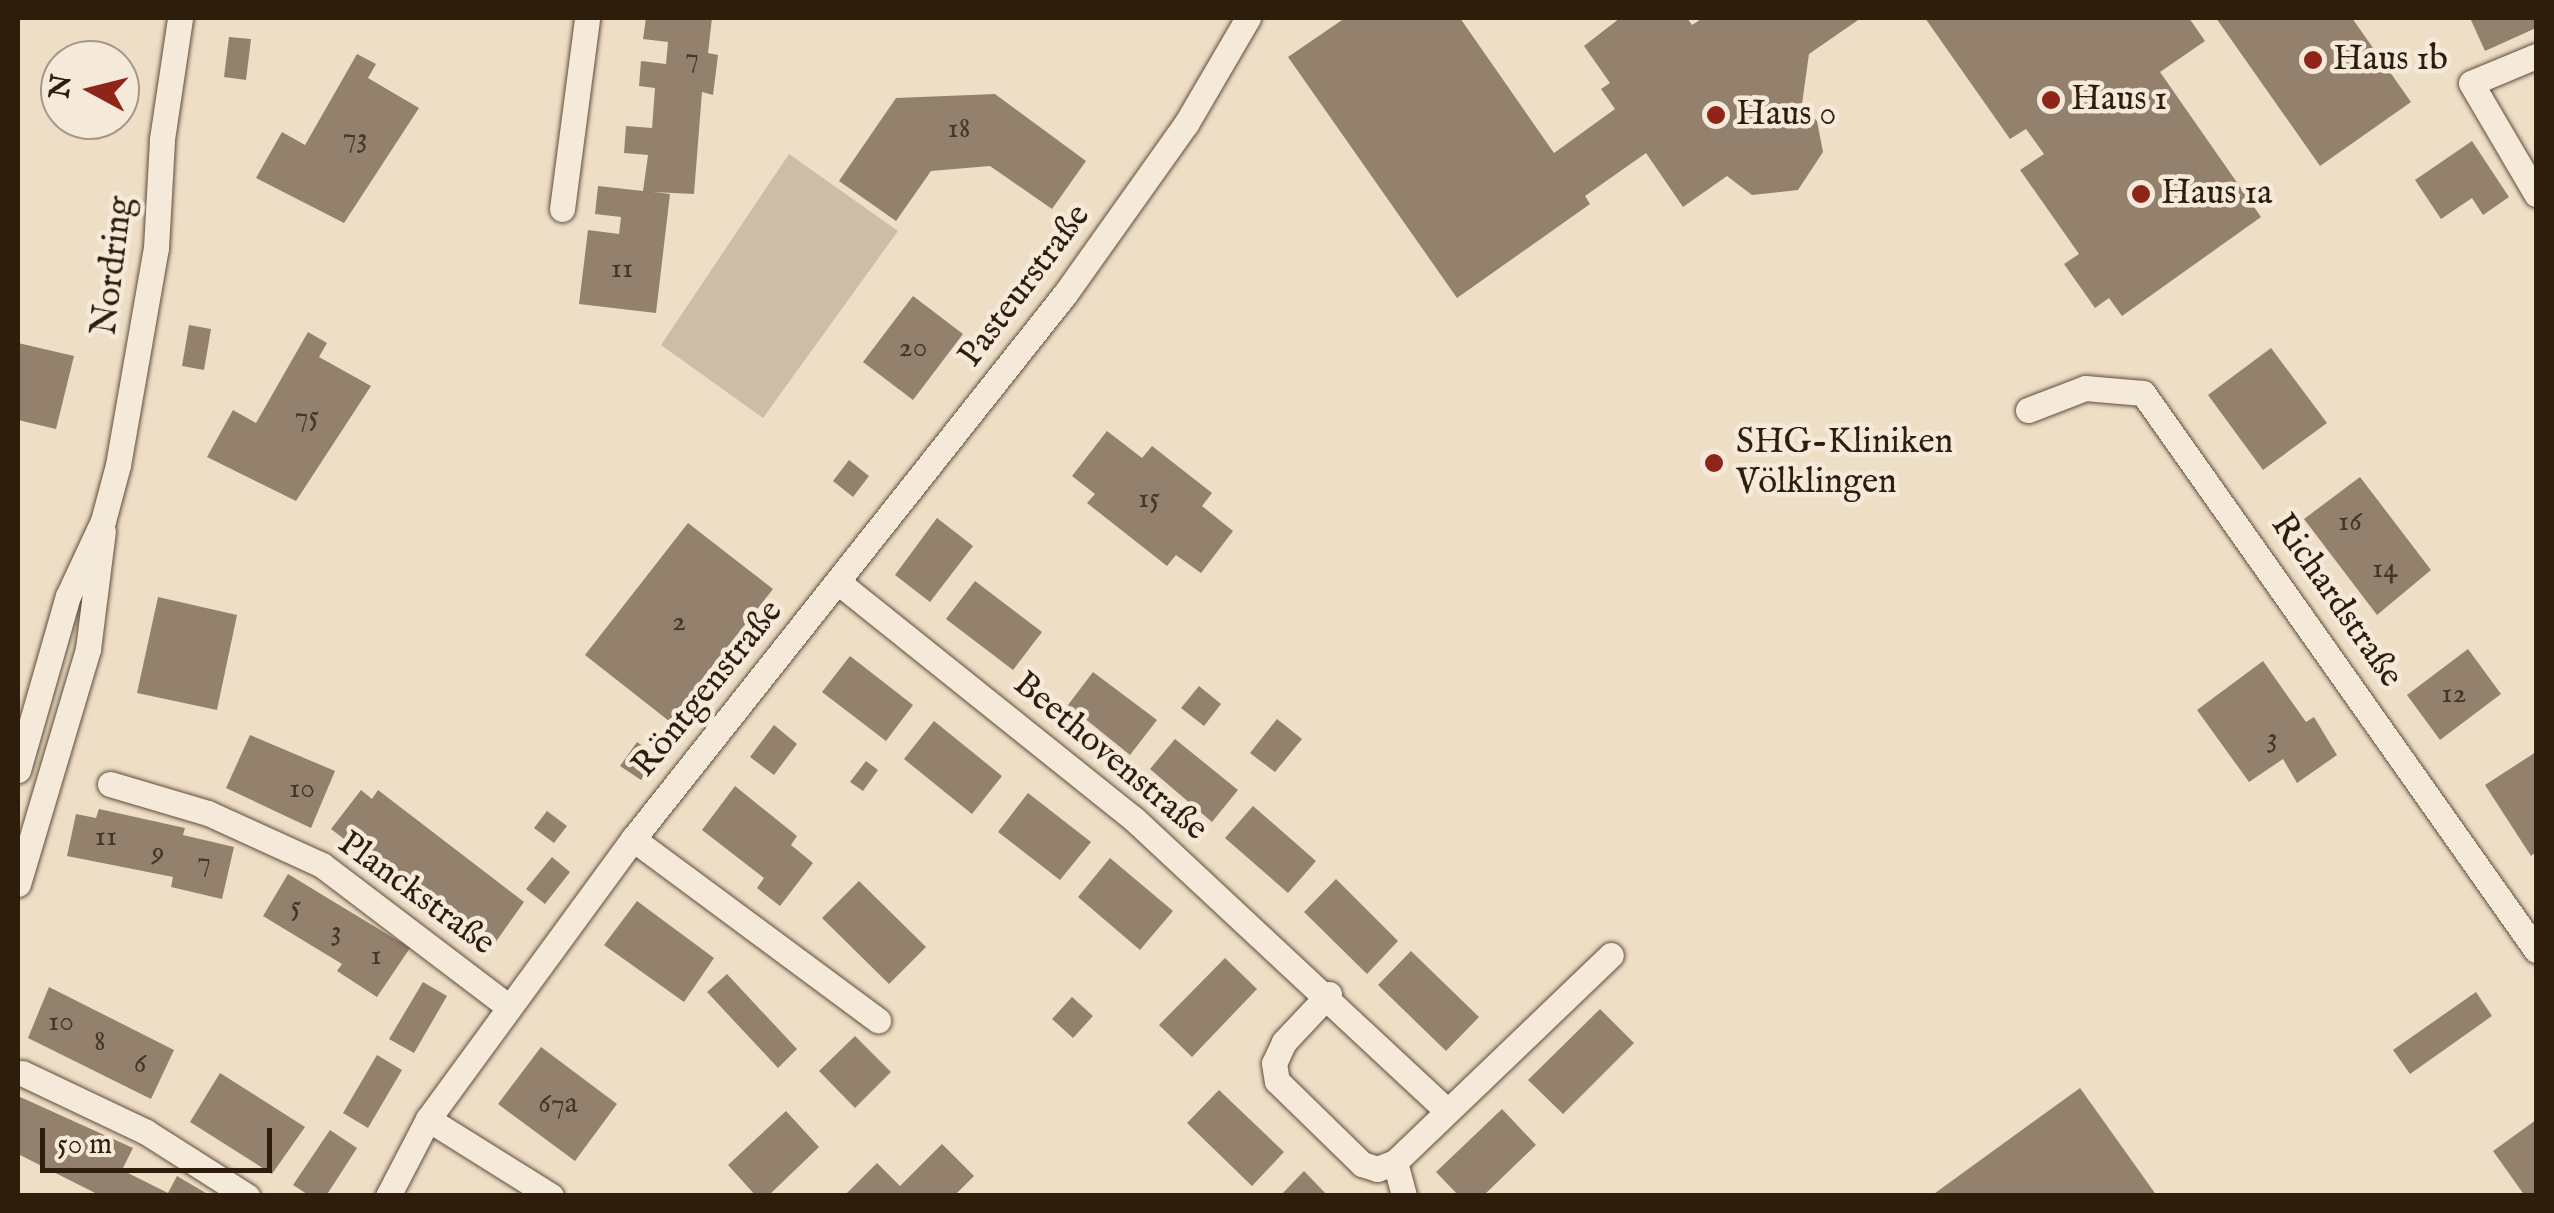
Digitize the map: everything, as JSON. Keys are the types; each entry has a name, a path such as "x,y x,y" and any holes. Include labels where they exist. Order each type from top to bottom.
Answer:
{"street":[{"name":"Nordring","path":"18,884 88,649 104,563 103,521 156,248 162,139 180,18"},
{"path":"562,209 588,18"},
{"name":"Pasteurstraße","path":"838,582 1065,294 1186,124 1248,18"},
{"path":"2536,56 2471,83 2536,194"},
{"name":"Richardstraße","path":"2028,410 2085,388 2144,393 2536,950"},
{"name":"Nordring","path":"18,770 68,596 103,521"},
{"name":"Röntgenstraße","path":"388,1196 428,1119 508,1006 633,839 838,582"},
{"name":"Beethovenstraße","path":"838,582 1068,764 1329,994 1446,1110"},
{"name":"Planckstraße","path":"110,784 208,812 322,865 508,1006"},
{"path":"633,839 878,1020"},
{"path":"1329,994 1284,1042 1274,1063 1277,1081 1362,1164 1377,1168 1395,1162 1611,955"},
{"path":"22,1073 146,1132 247,1196"},
{"path":"428,1119 551,1196"},
{"path":"1395,1162 1404,1196"}],"shaded area":[{"path":"789,154 898,231 763,418 661,345"}],"building":[{"path":"646,18 712,18 708,53 718,55 713,95 702,92 694,194 653,192 670,194 656,313 579,304 588,230 619,234 621,217 595,214 598,186 643,191 648,155 624,153 626,126 652,128 655,88 639,86 641,61 666,64 668,42 643,39"},
{"path":"1345,18 1460,18 1554,153 1615,109 1601,89 1610,83 1584,46 1620,18 1687,18 1692,25 1703,18 1861,18 1809,54 1802,104 1817,121 1823,152 1798,190 1752,195 1727,176 1683,207 1646,153 1585,196 1590,204 1457,298 1288,57"},
{"path":"1925,18 2189,18 2205,41 2160,72 2261,217 2122,316 2109,298 2095,308 2064,264 2079,254 2020,170 2044,154 2026,129 2010,139"},
{"name":"Haus 1b","path":"2216,18 2352,18 2411,102 2320,166"},
{"path":"2470,18 2536,18 2536,28 2485,51"},
{"path":"229,37 251,39 246,80 224,77"},
{"path":"357,54 376,64 368,78 419,108 344,223 256,178 282,132 305,145"},
{"path":"995,94 1086,161 1052,209 990,166 931,171 896,221 839,181 896,98"},
{"path":"2472,141 2509,197 2483,215 2472,198 2441,219 2415,180"},
{"path":"913,296 963,334 913,400 863,362"},
{"path":"189,325 211,329 204,370 182,366"},
{"path":"308,332 327,343 319,357 371,386 296,501 207,457 233,410 256,423"},
{"path":"18,343 74,356 56,429 18,420"},
{"path":"2271,348 2327,423 2263,470 2208,395"},
{"path":"1107,431 1142,458 1152,446 1212,493 1202,506 1233,531 1201,573 1176,555 1167,566 1087,503 1095,494 1072,476"},
{"path":"849,460 869,476 853,497 833,481"},
{"path":"2360,477 2431,570 2377,615 2304,519"},
{"path":"937,518 973,546 930,602 895,575"},
{"path":"688,523 773,589 669,721 585,655"},
{"path":"975,581 1042,632 1013,670 946,619"},
{"path":"158,597 237,615 217,710 137,693"},
{"path":"2468,649 2501,694 2440,740 2407,695"},
{"path":"850,656 913,705 886,741 822,692"},
{"path":"2263,661 2306,722 2314,717 2337,755 2297,783 2283,759 2249,782 2197,710"},
{"path":"1093,672 1157,720 1130,755 1068,705"},
{"path":"1199,686 1221,704 1204,726 1181,708"},
{"path":"1277,719 1302,739 1275,772 1250,753"},
{"path":"934,721 1002,776 972,814 904,759"},
{"path":"774,725 797,744 774,775 750,757"},
{"path":"250,735 335,771 311,828 226,788"},
{"path":"1175,739 1238,790 1212,822 1150,769"},
{"path":"637,742 657,756 641,780 620,766"},
{"path":"2536,752 2536,852 2531,856 2485,785"},
{"path":"866,761 878,770 863,791 850,782"},
{"path":"735,786 797,836 791,845 813,863 780,906 757,888 764,878 702,830"},
{"path":"361,790 372,799 378,790 524,902 490,950 331,829"},
{"path":"1028,793 1091,842 1060,880 998,832"},
{"path":"1253,806 1316,861 1288,893 1225,838"},
{"path":"99,809 185,828 183,835 234,847 222,899 171,887 173,877 67,856 76,814 96,818"},
{"path":"547,811 567,826 554,843 534,828"},
{"path":"552,857 570,872 545,904 526,889"},
{"path":"1110,858 1173,911 1140,950 1078,897"},
{"path":"288,874 410,948 377,997 337,971 342,964 263,916"},
{"path":"1336,879 1398,941 1367,974 1304,912"},
{"path":"859,881 926,947 889,984 822,918"},
{"path":"637,901 714,958 684,1002 604,945"},
{"path":"1411,951 1479,1017 1446,1051 1378,985"},
{"path":"1225,958 1257,989 1192,1057 1159,1025"},
{"path":"727,974 797,1049 778,1068 707,992"},
{"path":"423,982 447,996 414,1053 389,1039"},
{"path":"49,987 174,1050 151,1099 28,1038"},
{"path":"2476,992 2492,1016 2410,1074 2393,1050"},
{"path":"1072,997 1093,1016 1073,1038 1052,1019"},
{"path":"1600,1009 1634,1043 1563,1114 1528,1080"},
{"path":"855,1036 891,1072 855,1108 819,1071"},
{"path":"541,1047 617,1104 575,1161 498,1104"},
{"path":"377,1055 402,1070 368,1128 343,1113"},
{"path":"220,1073 305,1127 272,1174 190,1122"},
{"path":"2080,1088 2157,1196 1931,1196"},
{"path":"1219,1090 1284,1152 1252,1186 1187,1123"},
{"path":"18,1096 133,1148 122,1170 168,1193 177,1176 211,1196 101,1196 18,1154"},
{"path":"1502,1109 1536,1145 1483,1196 1459,1196 1436,1172"},
{"path":"786,1111 819,1147 768,1196 756,1196 728,1165"},
{"path":"2536,1120 2536,1196 2525,1196 2493,1151"},
{"path":"330,1130 357,1148 326,1196 310,1196 293,1185"},
{"path":"942,1144 974,1176 954,1196 847,1193 877,1163 900,1186"},
{"path":"1304,1171 1328,1196 1280,1196"}],"place":[{"name":"Haus 1b","path":"2313,60"},
{"name":"Haus 1","path":"2051,100"},
{"name":"Haus 0","path":"1716,115"},
{"name":"Haus 1a","path":"2141,194"},
{"name":"SHG-Kliniken Völklingen","path":"1714,463"}]}
